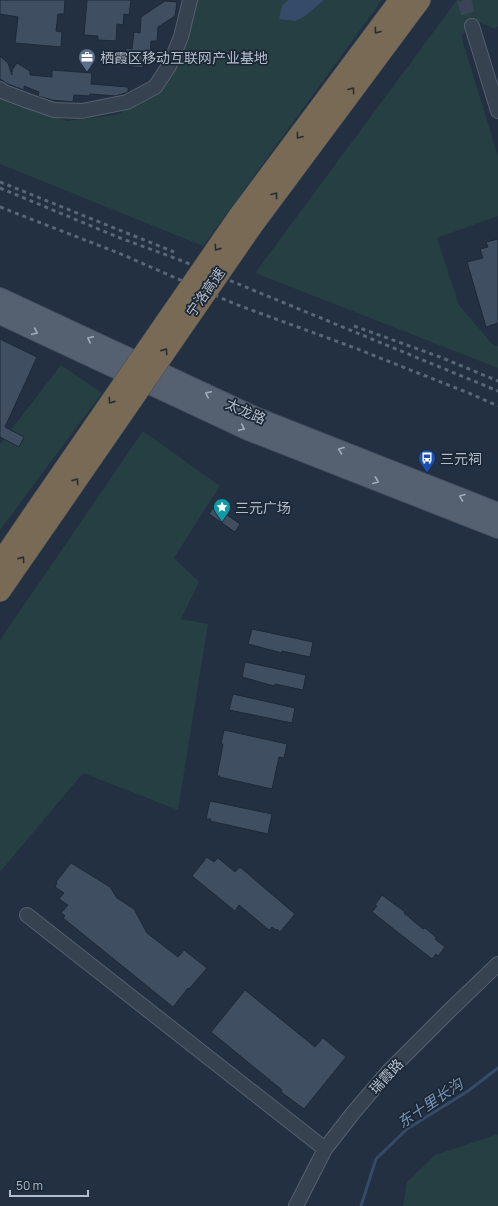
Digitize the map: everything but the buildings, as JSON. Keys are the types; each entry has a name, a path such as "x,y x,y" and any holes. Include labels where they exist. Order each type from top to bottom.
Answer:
{"highway":[{"name":"宁洛高速","path":"0,591 47,508 400,0"},
{"name":"宁洛高速","path":"245,221 420,0"},
{"name":"宁洛高速","path":"0,563 47,508"}],"main road":[{"name":"太龙路","path":"0,296 254,416 498,512"},
{"name":"太龙路","path":"0,315 248,431 498,529"}],"street":[{"path":"0,89 54,110 82,111 127,102 155,87 169,66 180,37 190,0"},
{"path":"472,26 498,111"},
{"path":"27,915 325,1149"},
{"name":"瑞霞路","path":"296,1206 325,1149 353,1113 388,1072 498,964"}],"green space":[{"path":"189,0 382,0 203,246 0,164 0,94 67,121 116,115 146,101 172,76 183,40"},
{"path":"457,0 498,0 498,26 495,29 477,21 461,36 498,156 498,216 437,238 459,305 494,346 498,346 498,368 255,273"},
{"path":"61,365 102,393 0,530 0,444"},
{"path":"143,431 220,486 174,558 199,582 181,619 208,624 178,810 83,773 0,872 0,640"},
{"path":"498,1134 498,1206 403,1206 407,1182 435,1155"}],"water":[{"path":"288,0 324,0 304,17 295,21 279,19 282,6"}],"waterway":[{"name":"东十里长沟","path":"361,1206 376,1159 407,1129 468,1091 498,1068"}],"tunnel":[{"path":"464,0 472,26"}],"railway":[{"path":"0,182 174,252"},
{"path":"0,188 120,238 180,260 498,391"},
{"path":"0,207 121,254 235,304 355,348 498,406"},
{"path":"354,326 440,357 498,381"}],"place":[{"name":"栖霞区移动互联网产业基地","path":"87,72"},
{"name":"三元祠","path":"427,473"},
{"name":"三元广场","path":"222,522"}]}
